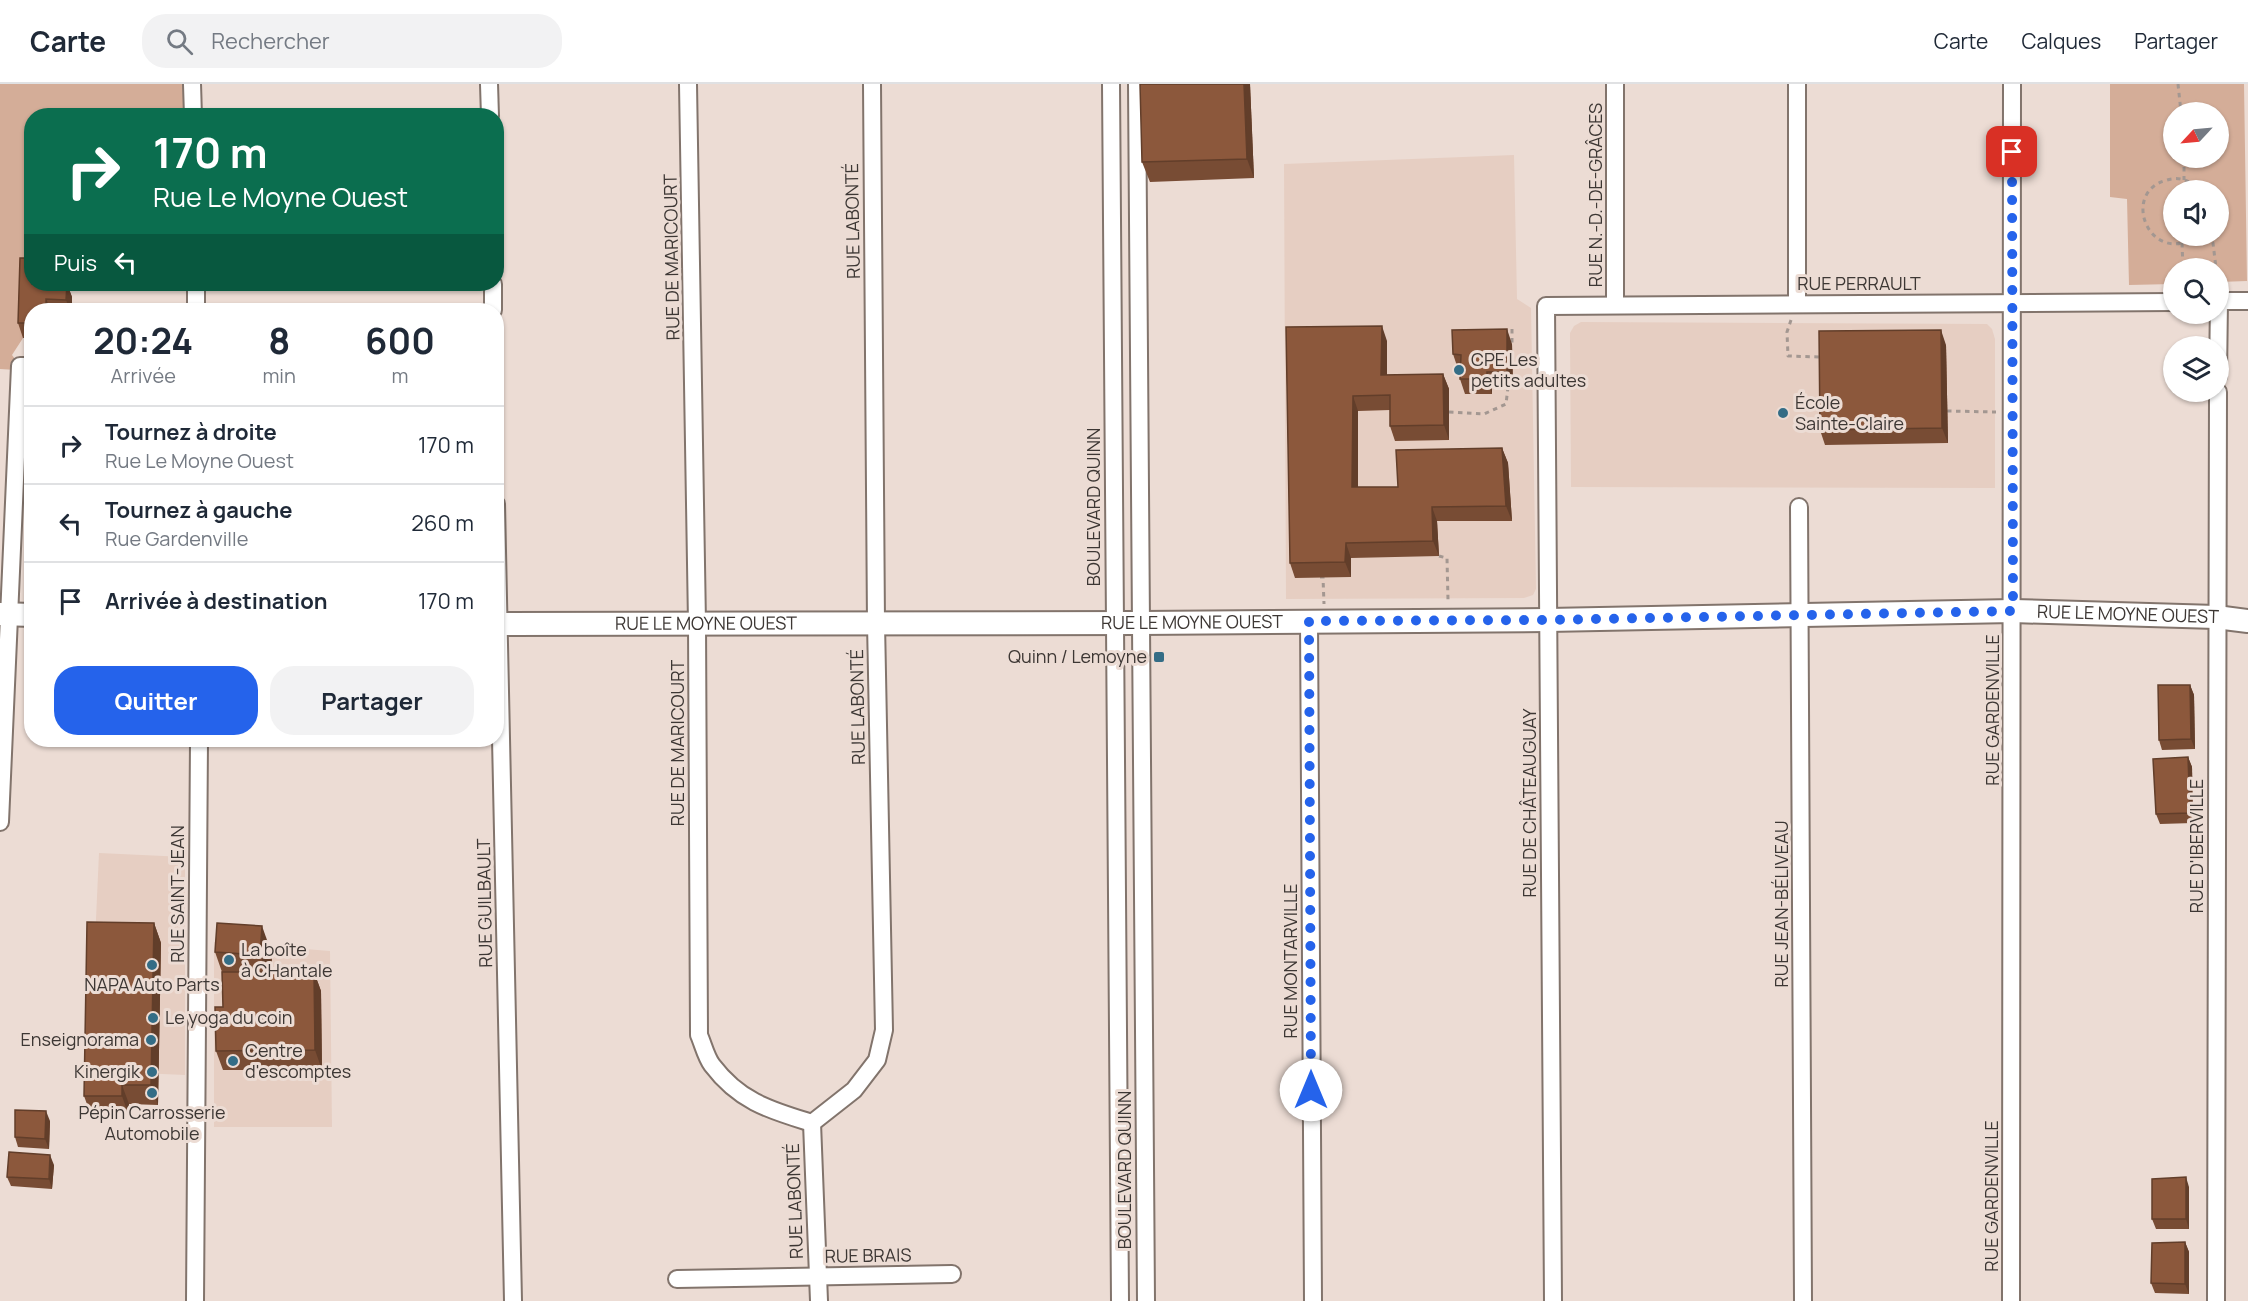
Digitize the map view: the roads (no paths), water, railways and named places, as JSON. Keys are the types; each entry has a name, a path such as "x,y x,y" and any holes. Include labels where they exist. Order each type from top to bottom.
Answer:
{"street":[{"path":"192,84 193,108"},
{"path":"489,84 490,108"},
{"name":"RUE DE MARICOURT","path":"688,84 697,624 699,1035 711,1064 737,1091 763,1108 812,1123"},
{"name":"RUE LABONTÉ","path":"819,1301 812,1123 854,1090 877,1060 884,1030 876,623 872,84"},
{"name":"BOULEVARD QUINN","path":"1111,84 1120,1301"},
{"name":"BOULEVARD QUINN","path":"1137,84 1146,1301"},
{"name":"RUE N.-D.-DE-GRÂCES","path":"1615,84 1615,305"},
{"path":"1797,84 1797,304"},
{"name":"RUE GARDENVILLE","path":"2011,1301 2012,84"},
{"path":"2229,301 2248,301"},
{"name":"RUE PERRAULT","path":"1546,306 2163,302"},
{"name":"RUE DE CHÂTEAUGUAY","path":"1546,306 1553,1301"},
{"name":"RUE D'IBERVILLE","path":"2216,1301 2218,402"},
{"path":"0,822 14,615 24,408"},
{"name":"RUE JEAN-BÉLIVEAU","path":"1799,507 1803,1301"},
{"name":"RUE LE MOYNE OUEST","path":"504,624 1548,620 2013,611 2216,617 2248,621"},
{"name":"RUE MONTARVILLE","path":"1313,1301 1316,621"},
{"name":"RUE SAINT-JEAN","path":"195,1301 199,747"},
{"name":"RUE GUILBAULT","path":"500,747 513,1301"},
{"path":"1118,1038 1144,1038"},
{"name":"RUE BRAIS","path":"677,1279 951,1274"}],"place":[{"name":"CPE Les petits adultes","path":"1459,370"},
{"name":"École Sainte-Claire","path":"1783,413"},
{"name":"Quinn / Lemoyne","path":"1159,657"},
{"name":"La boîte à CHantale","path":"229,960"},
{"name":"NAPA Auto Parts","path":"152,965"},
{"name":"Le yoga du coin","path":"153,1018"},
{"name":"Enseignorama","path":"151,1040"},
{"name":"Centre d'escomptes","path":"233,1061"},
{"name":"Kinergik","path":"152,1072"},
{"name":"Pépin Carrosserie Automobile","path":"152,1093"}]}
